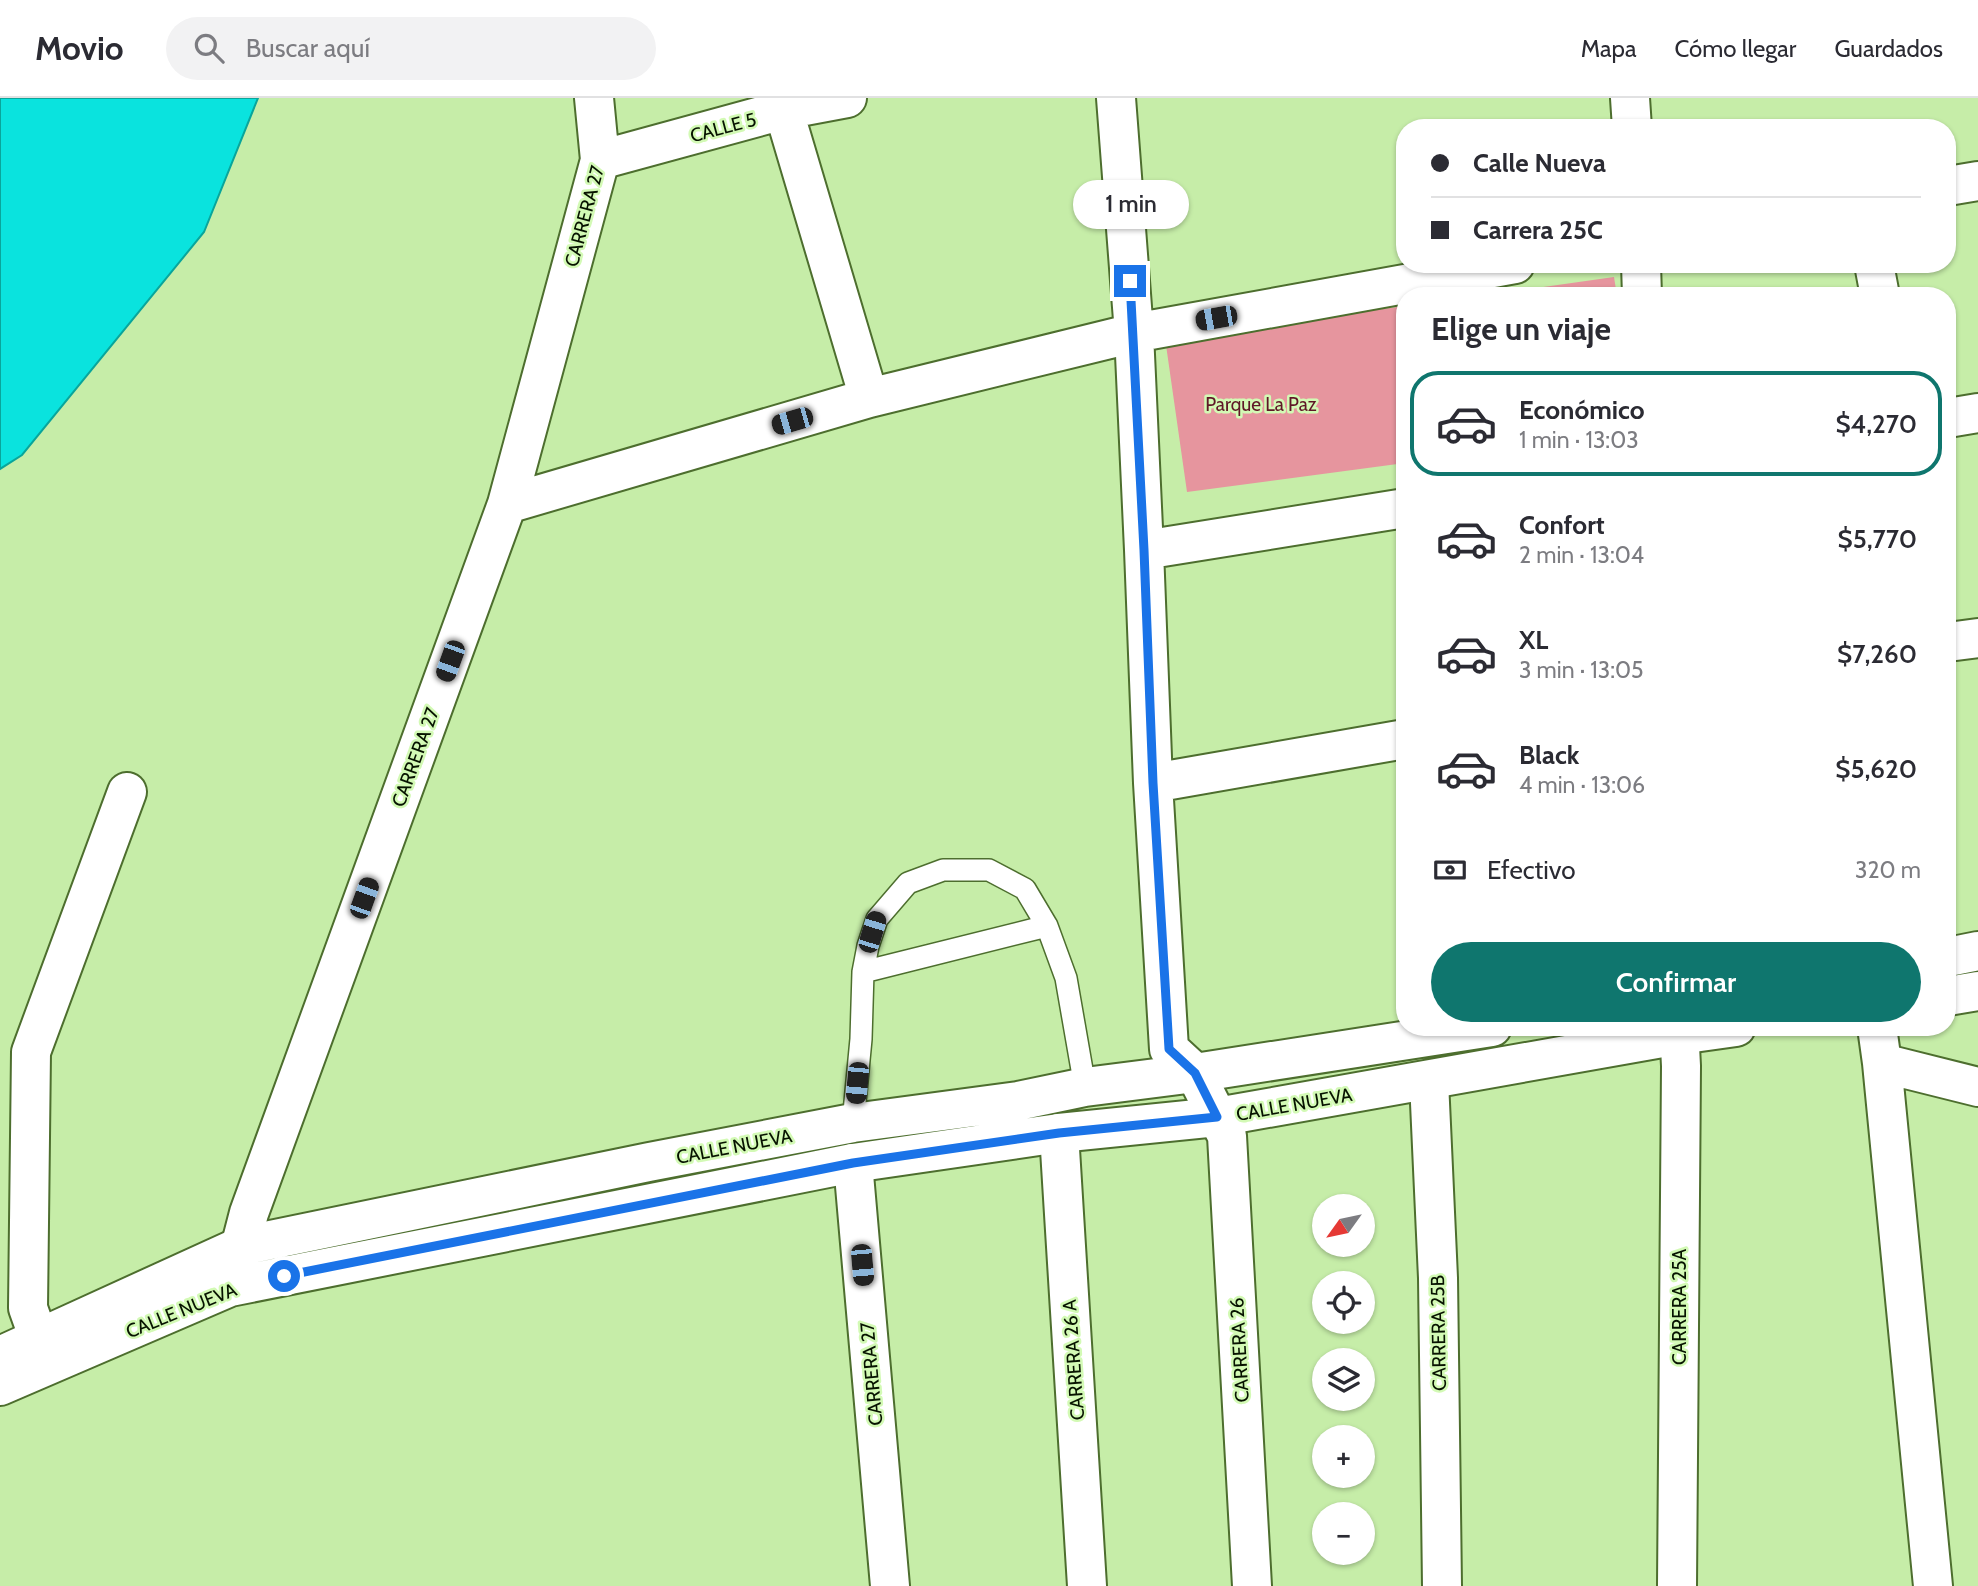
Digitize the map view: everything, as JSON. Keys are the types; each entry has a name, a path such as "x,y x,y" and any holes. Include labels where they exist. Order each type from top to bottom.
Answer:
{"street":[{"name":"CARRERA 27","path":"230,1287 249,1213 507,504 600,160 594,98"},
{"name":"CALLE 5","path":"600,160 781,104 847,98"},
{"path":"1116,98 1134,333 1153,783 1169,1049 1195,1073"},
{"path":"1630,98 1631,119"},
{"path":"781,104 869,398"},
{"path":"1956,185 1978,181"},
{"path":"507,504 869,398 1134,333 1465,273"},
{"path":"1956,417 1978,413"},
{"path":"1144,550 1396,509"},
{"path":"1956,641 1978,638"},
{"path":"1153,783 1396,741"},
{"path":"39,1339 28,1308 15,1059 127,792"},
{"path":"1956,955 1978,951"},
{"path":"1956,995 1978,991"},
{"name":"CALLE NUEVA","path":"0,1356 241,1246 853,1123 1018,1101 1086,1087 1434,1036"},
{"name":"CALLE NUEVA","path":"0,1386 230,1287 853,1163 1059,1133 1217,1117 1429,1081 1654,1036"},
{"name":"CARRERA 25A","path":"1677,1586 1679,1036"},
{"path":"1933,1586 1879,1045 1978,1087"},
{"name":"CARRERA 26","path":"1195,1073 1227,1136 1252,1586"},
{"name":"CARRERA 25B","path":"1429,1081 1438,1278 1442,1586"},
{"name":"CARRERA 26 A","path":"1059,1133 1087,1586"},
{"name":"CARRERA 27","path":"853,1163 890,1586"}],"lane":[{"path":"853,1123 861,1039 863,972 877,919 908,883 943,870 989,870 1025,889 1047,926 1066,978 1086,1087"},
{"path":"863,972 1047,926"}],"green space":[{"path":"1614,277 1616,287 1543,287"},
{"name":"Parque La Paz","path":"1396,307 1396,464 1187,492 1165,338"}],"water":[{"path":"0,98 258,98 204,232 22,455 0,469"}],"route":[{"path":"284,1276 853,1163 1059,1133 1217,1117 1195,1073 1169,1049 1153,783 1130,281"}]}
